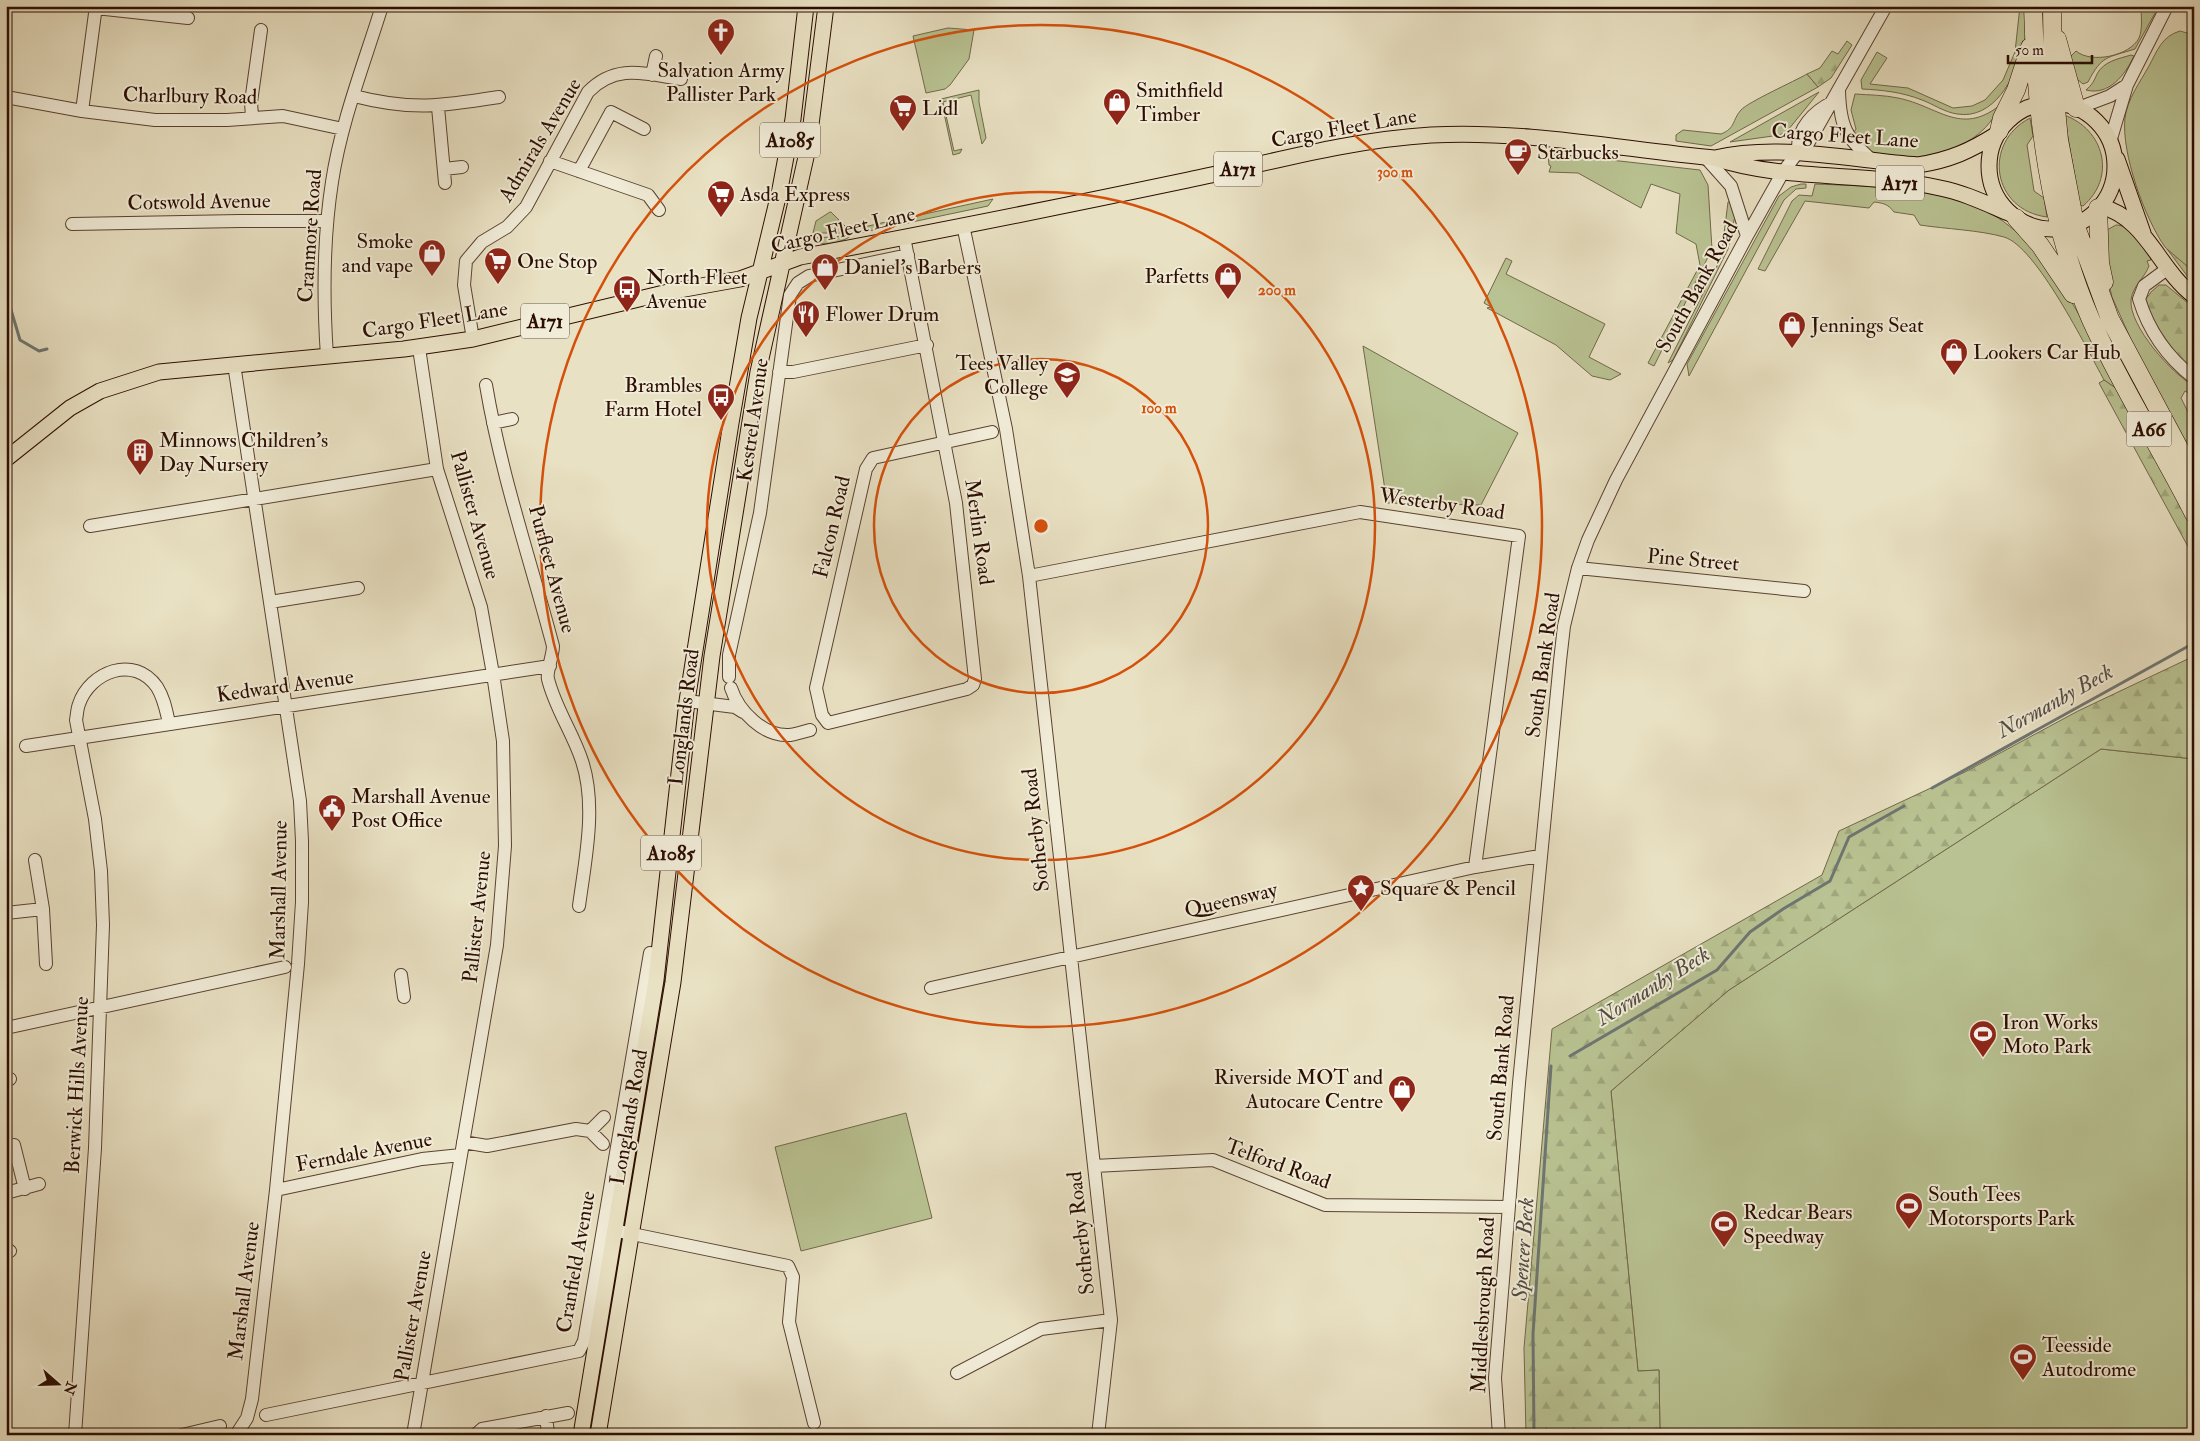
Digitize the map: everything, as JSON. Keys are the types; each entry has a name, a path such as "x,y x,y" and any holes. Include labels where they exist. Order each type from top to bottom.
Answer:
{"highway":[{"name":"A66","path":"2033,6 2038,104 2050,185 2110,318 2194,476"},
{"name":"A66","path":"2051,14 2056,103 2064,174 2071,268 2091,319 2194,514"},
{"name":"A66","path":"2051,14 2077,108"},
{"name":"A66","path":"1998,132 2002,118 2022,73 2034,30"},
{"name":"A66","path":"2099,207 2100,263 2110,318"},
{"name":"A66","path":"2013,216 2040,245 2091,319"}],"main road":[{"name":"Longlands Road","path":"581,1435 613,1230 656,980 687,701 730,423 749,318 780,189 793,119 806,6"},
{"name":"Longlands Road","path":"598,1435 673,982 713,704 712,656 758,372 808,148 826,6"},
{"path":"2013,216 1997,198 1989,177 1989,154 1998,132 2016,114 2038,104 2056,103 2077,108 2100,126 2111,145 2132,196 2143,232 2167,269 2194,296"},
{"name":"Cargo Fleet Lane","path":"1710,158 1741,152 1798,152 1873,162 1918,165 1937,162 1968,152 1998,132"},
{"name":"Cargo Fleet Lane","path":"6,458 58,416 100,391 159,372 420,348 473,339 642,298 740,278 800,257 1190,180 1317,152 1397,138 1469,135 1514,137 1710,158 1738,166 1783,172 1853,177 1938,187 1970,196 2042,228 2068,227"},
{"path":"2068,227 2099,207 2113,179 2111,145"},
{"path":"2099,207 2121,214 2143,232"}],"street":[{"name":"Cranmore Road","path":"327,356 324,282 327,222 332,180 343,130 382,6"},
{"name":"South Bank Road","path":"1509,1207 1540,856 1563,635 1578,568 1588,540 1616,480 1747,236 1783,172 1798,152 1806,147 1886,6"},
{"path":"2111,145 2127,85 2167,6"},
{"path":"82,111 96,7 188,18"},
{"path":"252,117 250,102 261,30"},
{"path":"652,75 656,56"},
{"name":"Admirals Avenue","path":"473,339 464,285 466,261 482,242 507,227 526,207 588,92 598,82 618,73 681,79"},
{"path":"2077,108 2110,96 2127,85"},
{"path":"1839,88 1839,104 1844,131 1855,146 1873,162"},
{"path":"354,96 394,105 438,107 499,97"},
{"name":"Charlbury Road","path":"6,97 82,111 154,120 227,120 283,116 343,130"},
{"path":"438,107 445,183"},
{"path":"579,171 611,112 644,129"},
{"path":"1710,158 1730,186 1747,236"},
{"path":"550,161 648,196 659,210"},
{"path":"444,169 462,167"},
{"name":"Cotswold Avenue","path":"72,224 240,220 327,222"},
{"name":"Sotherby Road","path":"963,225 1006,429 1029,576 1111,1320 1098,1435"},
{"name":"Merlin Road","path":"828,724 962,690 972,685 975,671 965,576 946,442 904,237"},
{"name":"Kestrel Avenue","path":"743,712 730,682 729,655 760,513 790,295 798,283 809,276 908,255"},
{"path":"2167,269 2144,286 2139,299 2144,318 2162,348 2194,378"},
{"path":"779,372 793,372 927,345"},
{"name":"Pallister Avenue","path":"413,1435 501,915 505,795 503,741 481,608 437,469 420,348"},
{"name":"Marshall Avenue","path":"234,364 300,801 302,902 276,1190 252,1398 247,1418 236,1435"},
{"name":"Purfleet Avenue","path":"486,386 493,423 552,646 547,677 583,762 589,806 588,835 579,906"},
{"path":"493,423 512,419"},
{"name":"Falcon Road","path":"828,724 822,715 816,688 866,468 873,458 992,432"},
{"path":"90,526 437,469"},
{"name":"Westerby Road","path":"1029,576 1360,512 1519,536 1475,868"},
{"name":"Pine Street","path":"1578,568 1804,590"},
{"path":"270,602 358,588"},
{"name":"Kedward Avenue","path":"26,746 550,666"},
{"name":"Berwick Hills Avenue","path":"74,1435 95,1148 103,925 101,871 95,819 78,739 76,720 79,704 88,689 101,676 113,670 131,669 142,673 156,686 164,702 169,723"},
{"path":"687,701 735,707 760,725 779,734 789,735 810,730"},
{"name":"Queensway","path":"931,988 1475,868 1540,856"},
{"path":"35,860 43,909 46,964"},
{"path":"6,913 43,909"},
{"name":"Cranfield Avenue","path":"266,1415 579,1351 584,1341 650,953"},
{"path":"6,1028 101,1009 285,967"},
{"path":"401,975 404,997"},
{"path":"604,1117 590,1131 604,1144"},
{"name":"Ferndale Avenue","path":"464,1142 487,1146 576,1129 590,1131"},
{"path":"14,1145 25,1188"},
{"name":"Ferndale Avenue","path":"276,1190 422,1159 461,1155"},
{"name":"Telford Road","path":"1094,1166 1213,1160 1325,1205 1509,1207"},
{"path":"6,1193 39,1184"},
{"name":"Middlesbrough Road","path":"1499,1435 1495,1378 1509,1207"},
{"path":"613,1230 788,1266 793,1277 789,1322 814,1423"},
{"path":"957,1373 1041,1330 1111,1320"},
{"path":"475,1435 482,1429 568,1413"},
{"path":"546,1416 548,1434"},
{"path":"182,1435 220,1426"}],"green space":[{"path":"2020,6 2027,6 2025,38 2015,72 2001,95 1982,110 1970,114 1957,114 1907,95 1862,89 1861,80 1877,52 1887,58 1870,84 1908,88 1953,108 1972,106 1985,100 2003,80 2015,52"},
{"path":"2141,6 2159,6 2135,49 2106,59 2097,67 2088,82 2083,84 2077,79 2070,57 2076,51 2091,57 2110,56 2134,44 2140,34"},
{"path":"948,28 974,30 969,59 945,89 926,93 913,36"},
{"path":"2180,31 2194,35 2194,272 2165,247 2157,235 2136,185 2125,132 2126,111 2134,91 2164,40"},
{"path":"1847,41 1852,45 1831,78 1818,87 1807,74 1820,68 1832,51 1838,54"},
{"path":"2131,55 2134,56 2126,70 2109,87 2102,90 2086,90 2103,66"},
{"path":"1807,74 1818,87 1711,146 1676,141 1676,135 1683,130 1721,134 1726,132 1745,106"},
{"path":"979,90 979,102 986,138 982,144 971,95 943,102 954,151 962,149 960,153 953,155 941,99"},
{"path":"1819,92 1788,130 1780,135 1730,142"},
{"path":"1855,94 1898,98 1960,119 1972,119 1985,115 1999,106 1991,121 1979,134 1963,144 1946,152 1927,157 1890,158 1870,152 1857,139 1854,132 1856,129 1851,110"},
{"path":"2064,115 2078,122 2089,131 2097,142 2101,155 2100,182 2094,194 2083,206 2080,205"},
{"path":"2030,118 2033,136 2027,145 2034,191 2044,198 2047,217 2029,212 2014,202 2005,189 2000,174 2000,158 2005,143 2015,129"},
{"path":"1548,153 1700,170 1708,185 1712,249 1654,366 1648,363 1700,265 1696,244 1676,233 1680,194 1651,184 1641,208 1578,173 1549,172 1551,166 1549,165"},
{"path":"1806,184 1806,188 1796,189 1784,200 1689,376 1687,364 1779,196 1791,187"},
{"path":"1815,184 1889,188 1926,193 1962,201 1990,213 2015,231 2057,279 2091,336 2120,391 2104,380 2060,300 2031,259 2017,244 2004,237 1973,231 1920,225 1914,215 1894,212 1880,203 1874,202 1869,208 1805,201 1765,271 1758,269 1792,201 1799,195 1812,196"},
{"path":"993,199 988,206 912,222 911,217"},
{"path":"1732,200 1735,216 1728,249 1673,360 1668,363 1721,258 1728,202"},
{"path":"830,212 852,233 813,233 816,221"},
{"path":"908,217 909,223 858,233 855,229"},
{"path":"2116,225 2127,228 2140,241 2151,260 2147,261 2149,266 2132,295 2132,311 2137,323 2164,360 2194,386 2194,396 2185,391 2181,398 2194,424 2194,466 2157,398 2112,297 2105,268 2105,231"},
{"path":"851,236 832,243 821,244 811,242 812,238"},
{"path":"2167,249 2194,272 2194,285"},
{"path":"1506,258 1512,261 1506,274 1605,324 1589,357 1621,374 1610,380 1592,376 1556,345 1487,308 1491,307 1484,303"},
{"path":"2159,285 2166,285 2194,308 2194,374 2159,329 2149,309 2146,299"},
{"path":"1363,346 1518,433 1481,505 1387,503"},
{"path":"2104,380 2120,391 2194,531 2194,553 2192,554 2099,383"},
{"path":"2194,657 2194,759 2101,749 1729,990 1611,1091 1638,1371 1659,1370 1660,1435 1526,1435 1524,1348 1552,1029 1822,875 1839,831 1965,772 2078,711"},
{"name":"South Tees Motorsports Park","path":"2101,749 2194,759 2194,1435 1660,1435 1659,1370 1638,1371 1611,1091 1729,990"},
{"path":"906,1113 932,1218 801,1251 775,1147"}],"waterway":[{"path":"6,293 20,340 39,351 47,349"},
{"name":"Normanby Beck","path":"1932,788 2194,643"},
{"name":"Normanby Beck","path":"1570,1056 1717,970 1750,932 1783,909 1830,881 1849,837 1904,806"},
{"name":"Spencer Beck","path":"1534,1435 1533,1334 1551,1066"}],"place":[{"name":"Salvation Army Pallister Park","path":"721,56"},
{"name":"Smithfield Timber","path":"1117,126"},
{"name":"Lidl","path":"903,132"},
{"name":"Starbucks","path":"1518,176"},
{"name":"Asda Express","path":"721,218"},
{"name":"Smoke and vape","path":"432,277"},
{"name":"One Stop","path":"498,285"},
{"name":"Daniel's Barbers","path":"825,291"},
{"name":"Parfetts","path":"1228,300"},
{"name":"North Fleet Avenue","path":"627,313"},
{"name":"Flower Drum","path":"806,338"},
{"name":"Jennings Seat","path":"1792,349"},
{"name":"Lookers Car Hub","path":"1954,376"},
{"name":"Tees Valley College","path":"1067,399"},
{"name":"Brambles Farm Hotel","path":"721,421"},
{"name":"Minnows Children's Day Nursery","path":"140,476"},
{"name":"Marshall Avenue Post Office","path":"332,832"},
{"name":"Square & Pencil","path":"1361,912"},
{"name":"Iron Works Moto Park","path":"1983,1058"},
{"name":"Riverside MOT and Autocare Centre","path":"1402,1113"},
{"name":"South Tees Motorsports Park","path":"1909,1230"},
{"name":"Redcar Bears Speedway","path":"1724,1248"},
{"name":"Teesside Autodrome","path":"2023,1381"}]}
